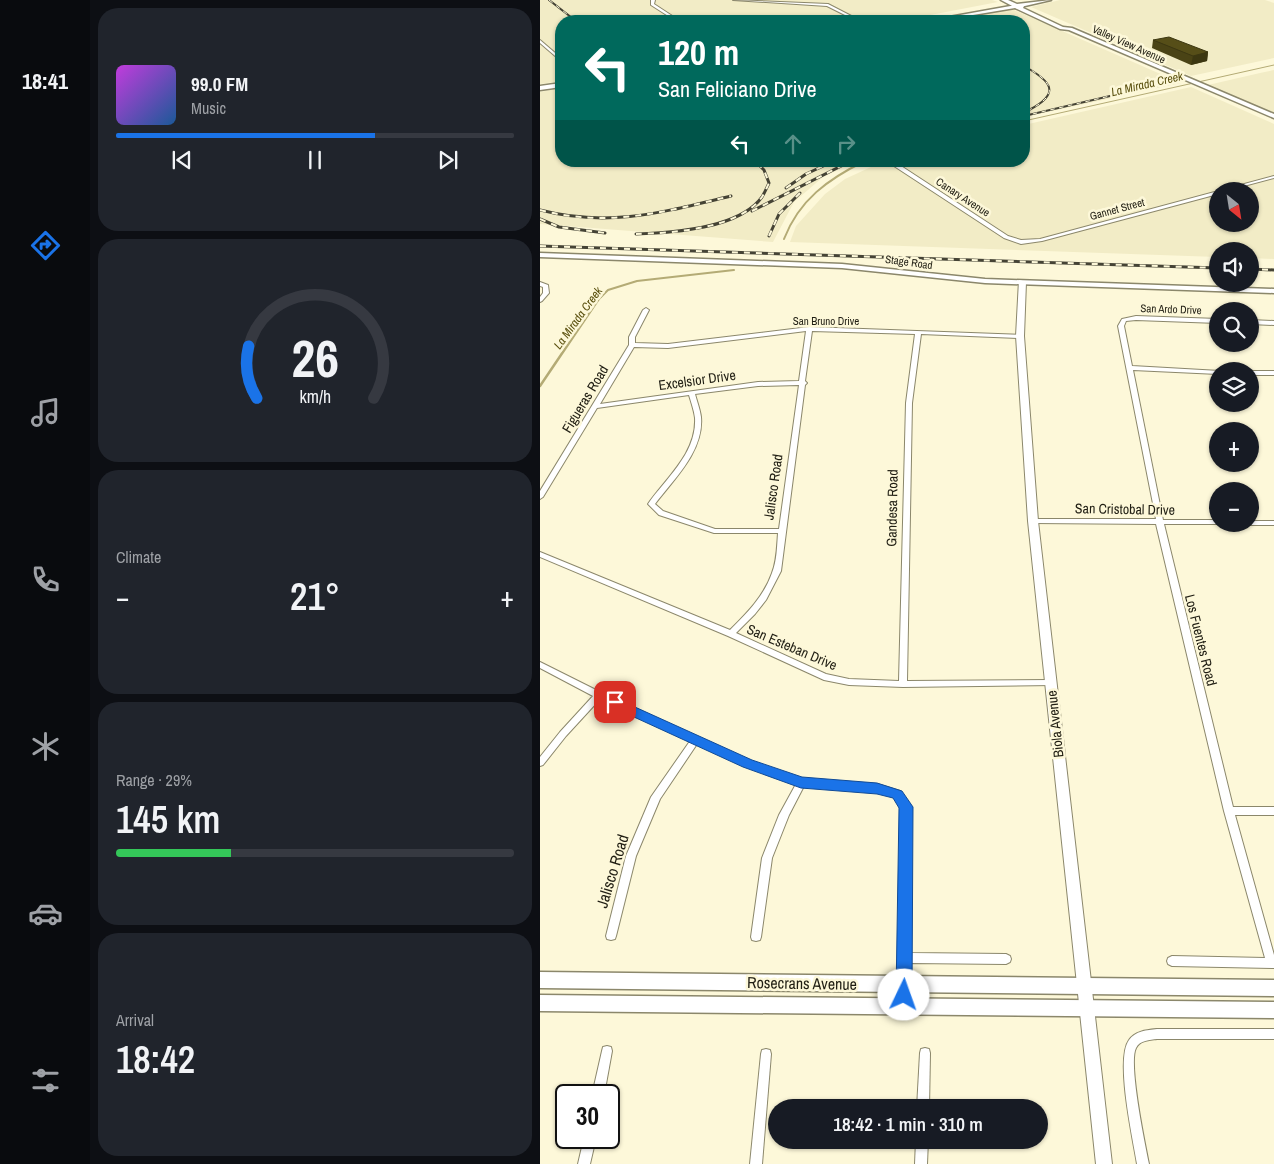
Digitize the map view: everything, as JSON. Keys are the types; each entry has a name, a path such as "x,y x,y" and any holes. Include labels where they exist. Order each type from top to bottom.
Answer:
{"main road":[{"name":"Valley View Avenue","path":"1004,0 1052,24 1070,29 1179,77 1274,122"},
{"path":"960,15 1029,0"},
{"path":"947,15 1048,0"},
{"name":"Valley View Avenue","path":"1179,77 1178,79 1186,83 1202,84 1274,116"},
{"path":"540,88 555,86"},
{"name":"Stage Road","path":"540,255 842,266 950,279 1274,291"},
{"name":"Rosecrans Avenue","path":"540,980 1274,988"},
{"name":"Rosecrans Avenue","path":"540,1003 1274,1010"}],"street":[{"path":"653,0 652,4 669,15"},
{"path":"735,0 828,4 848,15"},
{"path":"540,42 555,55"},
{"name":"Canary Avenue","path":"899,167 1006,237 1021,242"},
{"name":"Gannet Street","path":"1256,182 1274,177"},
{"name":"Gannet Street","path":"1021,242 1040,240 1209,195"},
{"name":"Biola Avenue","path":"1022,282 1020,336 1033,521 1104,1164"},
{"path":"540,300 546,293 543,285"},
{"name":"Figueras Road","path":"540,497 632,344 632,336 646,310"},
{"name":"San Ardo Drive","path":"1124,320 1136,318 1209,321"},
{"name":"Los Fuentes Road","path":"1124,320 1121,326 1159,522 1230,811 1272,963"},
{"path":"1259,322 1274,323"},
{"name":"San Bruno Drive","path":"632,344 677,345 809,330 1020,336"},
{"name":"Jalisco Road","path":"731,634 757,607 768,592 777,571 804,382 809,330"},
{"name":"Gandesa Road","path":"902,684 909,403 918,333"},
{"path":"1129,368 1209,372"},
{"path":"1259,373 1274,374"},
{"name":"Excelsior Drive","path":"595,406 758,384 804,382"},
{"path":"692,393 698,420 696,434 687,458 650,504 661,513 714,531 782,531"},
{"name":"San Cristobal Drive","path":"1033,521 1209,522"},
{"path":"1259,523 1274,523"},
{"name":"San Esteban Drive","path":"540,554 731,634 824,677 849,682 902,684 1051,683"},
{"path":"540,665 599,695 748,764 801,782 877,788 897,794 906,807 906,958 904,1006"},
{"path":"540,763 563,734 599,695"},
{"name":"Jalisco Road","path":"611,936 630,856 656,796 695,740"},
{"path":"756,937 767,858 784,815 801,782"},
{"path":"1230,811 1274,811"},
{"path":"906,958 1006,959"},
{"path":"1172,961 1272,963"},
{"path":"1143,1164 1128,1063 1130,1046 1141,1036 1157,1034 1274,1034"},
{"path":"600,1084 607,1050"},
{"path":"923,1099 925,1053"},
{"path":"756,1164 766,1054"},
{"path":"584,1164 587,1149"},
{"path":"921,1164 922,1149"}],"shaded area":[{"path":"540,0 992,0 998,2 930,15 555,15 555,82 540,84"},
{"path":"1060,0 1265,0 1274,3 1274,58 1191,76 1031,7"},
{"path":"1008,9 1025,15 974,15"},
{"path":"1030,17 1181,83 1030,116"},
{"path":"1274,70 1274,113 1208,85 1260,73"},
{"path":"1191,87 1274,124 1274,259 1259,258 1259,242 1209,242 1209,257 790,242 796,226 825,194 845,179 871,167 1030,167 1030,124"},
{"path":"555,89 555,167 844,167 823,177 794,202 773,242 540,224 540,92"}],"building":[{"path":"1169,37 1208,52 1193,56 1153,40"}],"waterway":[{"name":"La Mirada Creek","path":"1030,120 1274,65"},
{"name":"La Mirada Creek","path":"784,239 790,225 806,202 827,183 854,167"},
{"name":"La Mirada Creek","path":"598,300 608,290 637,281 734,270"},
{"name":"La Mirada Creek","path":"540,386 598,300"}],"railway":[{"path":"549,0 568,15"},
{"path":"1030,70 1041,77 1049,87 1049,93 1046,98 1030,109"},
{"path":"1030,115 1166,83"},
{"path":"636,234 704,227 722,223 738,216 751,208 762,197 769,183 761,167"},
{"path":"786,188 806,174 821,167"},
{"path":"752,211 839,167"},
{"path":"769,236 779,214 800,193"},
{"path":"540,210 590,218 613,218 659,212 731,196"},
{"path":"540,219 559,227 605,233"},
{"path":"540,246 1209,268"},
{"path":"1259,269 1274,270"}],"route":[{"path":"615,702 748,764 801,782 877,788 897,794 906,807 906,958 904,995"}]}
